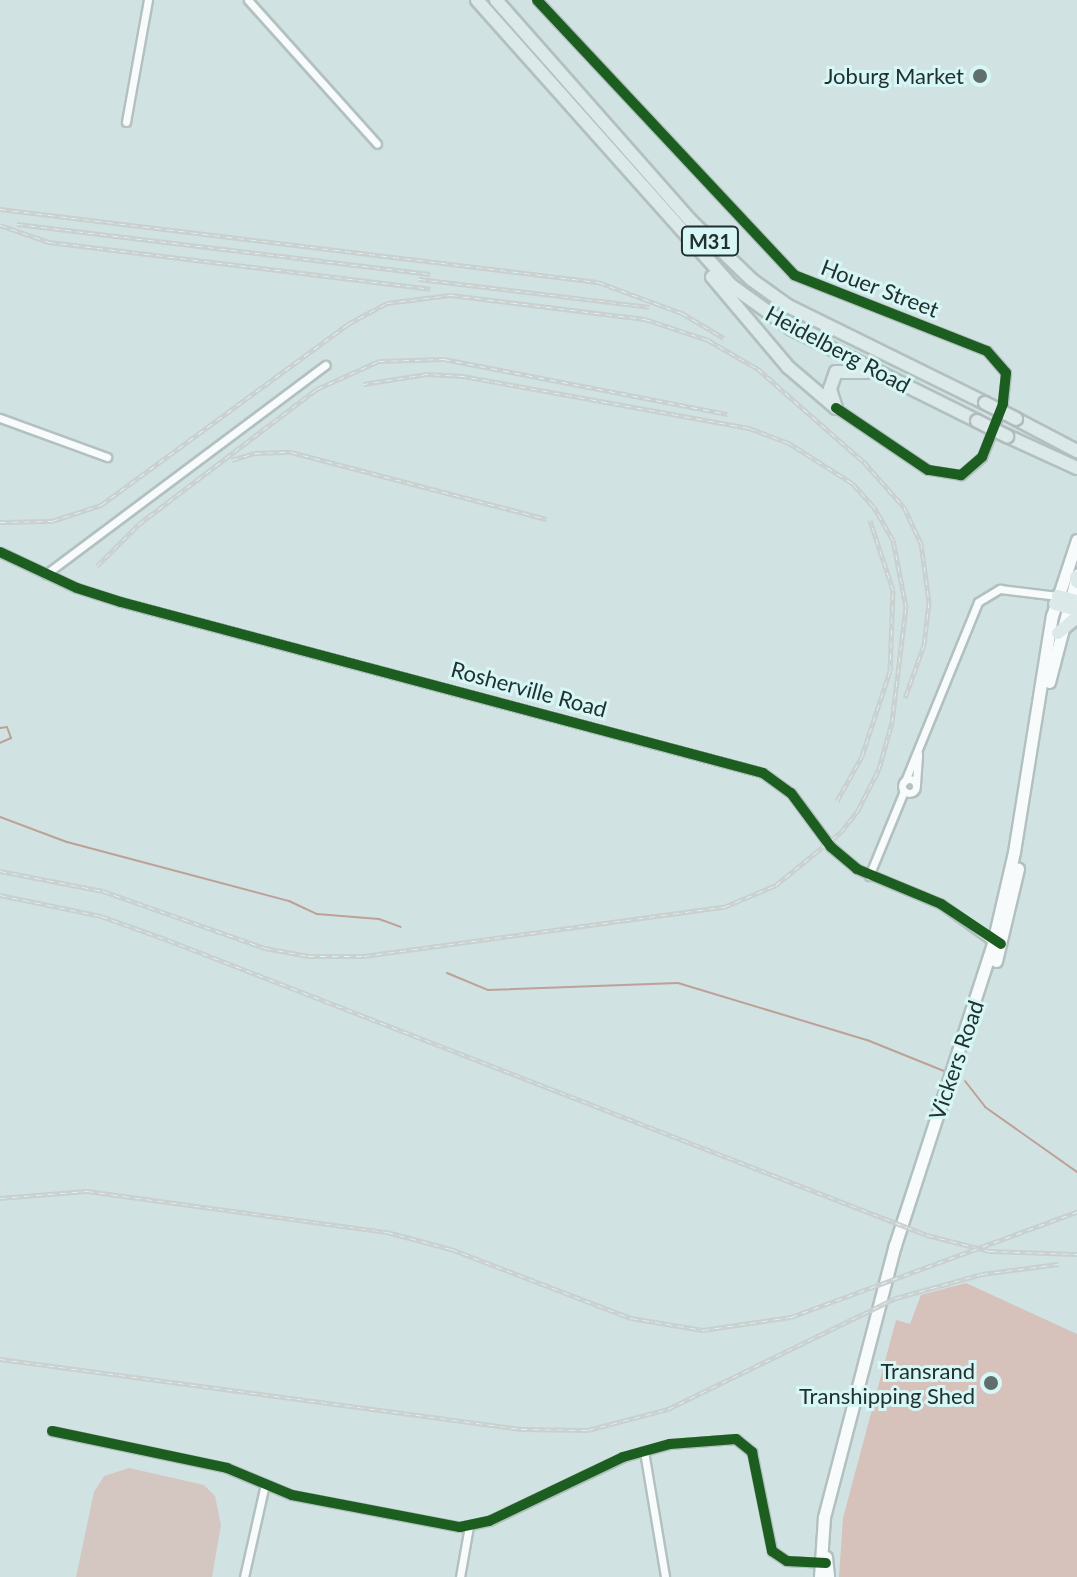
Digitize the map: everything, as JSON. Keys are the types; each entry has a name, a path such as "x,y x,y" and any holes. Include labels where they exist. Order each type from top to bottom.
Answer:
{"main road":[{"name":"Heidelberg Road","path":"477,0 676,228 757,307 977,421 1077,468"},
{"name":"Heidelberg Road","path":"496,0 690,220 752,280 788,306 1077,451"},
{"path":"676,228 788,367 836,408"},
{"path":"836,408 830,383 840,370 861,370 904,384"},
{"name":"Vickers Road","path":"997,944 1077,540"},
{"name":"Vickers Road","path":"820,1577 830,1493 923,1165 997,944 1064,602 1077,578"},
{"path":"1058,633 1077,617"},
{"name":"Vickers Road","path":"823,1563 828,1577"}],"street":[{"path":"126,122 148,0"},
{"path":"248,0 377,144"},
{"name":"Houer Street","path":"537,0 794,275 987,351 1006,373 1003,404 982,457 961,475 928,470 836,408"},
{"path":"46,574 325,365"},
{"path":"0,418 107,457"},
{"name":"Rosherville Road","path":"0,552 46,574 121,602 763,773 791,793 831,847 869,876 941,904 997,944"},
{"path":"869,876 978,602 1000,589 1064,602"},
{"path":"904,791 914,792 918,754"},
{"path":"905,781 916,784"},
{"path":"52,1431 227,1468 265,1484 440,1527 469,1526 644,1451 721,1438 744,1442 755,1463 772,1551 787,1561 823,1563"},
{"path":"644,1451 665,1577"},
{"path":"244,1577 265,1484"},
{"path":"460,1577 469,1526"}],"shaded area":[{"path":"966,1283 1077,1334 1077,1577 839,1577 843,1518 896,1320 910,1324 921,1295"},
{"path":"129,1468 204,1485 215,1496 221,1525 212,1577 76,1577 94,1492 104,1476"}],"waterway":[{"path":"0,728 7,727 11,738 0,743"},
{"path":"0,817 67,842 289,901 317,914 379,919 401,927"},
{"path":"447,973 488,990 678,983 867,1040 944,1071"},
{"path":"965,1081 985,1107 1077,1172"}],"railway":[{"path":"0,209 598,282 682,313 724,338"},
{"path":"17,224 430,274"},
{"path":"0,225 49,242 430,289"},
{"path":"419,279 649,307"},
{"path":"0,522 52,521 101,505 348,324 387,303 451,295 645,319 708,340 758,369 864,462 904,507 921,543 929,602 924,645 905,698"},
{"path":"97,566 139,524 317,389 379,361 444,359 728,414"},
{"path":"0,871 103,891 265,948 308,956 364,956 724,907 776,885 841,832 858,810 879,769 892,722 906,607 893,540 873,506 852,483 789,443 749,428 464,376 427,374 364,384"},
{"path":"232,460 255,453 291,452 546,519"},
{"path":"837,801 862,756 890,671 893,590 870,520"},
{"path":"0,895 101,916 168,940 927,1235 990,1251 1077,1254"},
{"path":"0,1198 87,1191 387,1232 451,1249 631,1318 703,1330 791,1317 1077,1212"},
{"path":"0,1359 521,1429 588,1430 668,1409 896,1298 982,1274 1058,1264"}],"cycle path":[{"path":"537,0 794,275 987,351 1006,373 1003,404 982,457 961,475 928,470 836,408"},
{"path":"0,552 77,588 121,602 763,773 791,793 831,847 857,869 941,904 1001,944"},
{"path":"52,1431 227,1468 292,1495 460,1527 489,1521 623,1457 670,1444 736,1439 752,1452 772,1551 787,1561 826,1563"}],"place":[{"name":"Joburg Market","path":"980,76"},
{"name":"Transrand Transhipping Shed","path":"991,1383"}]}
